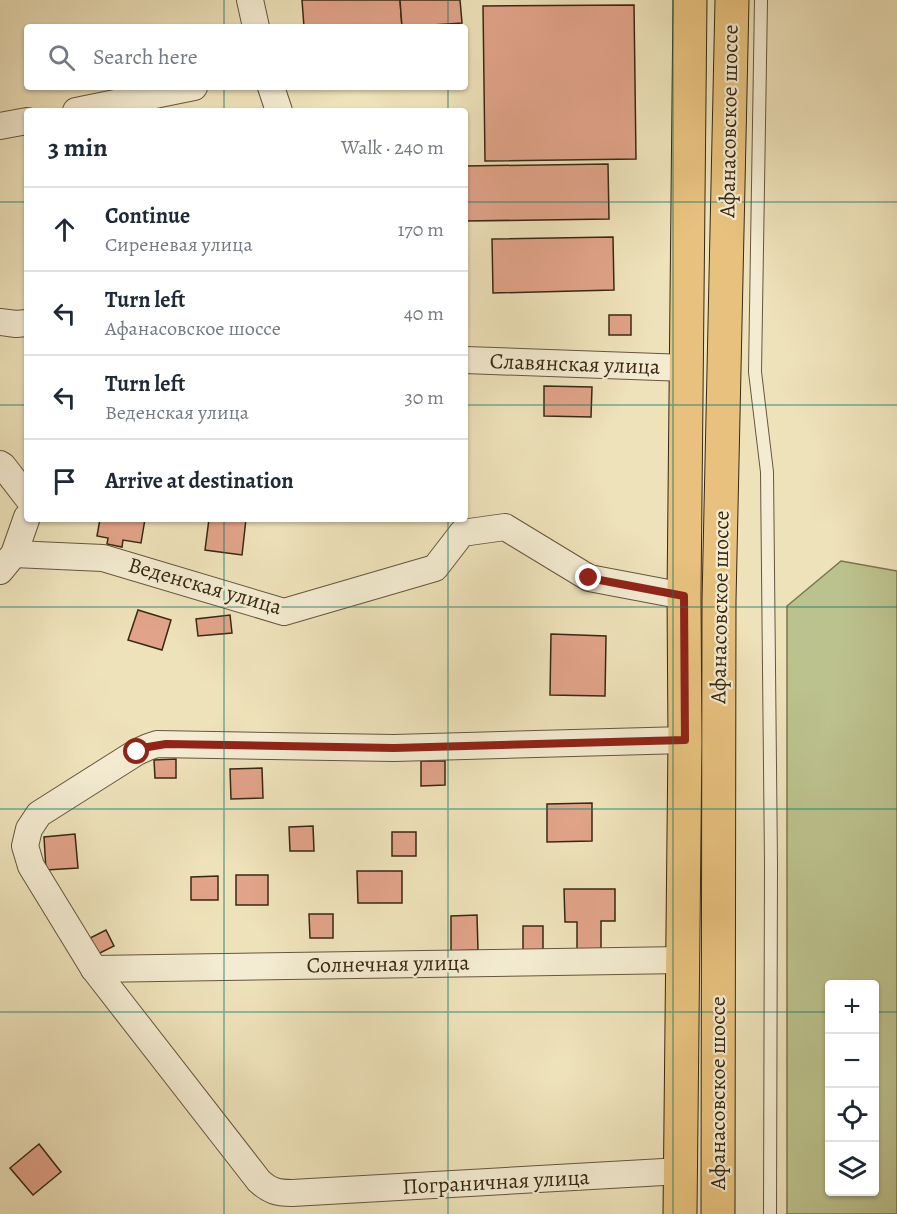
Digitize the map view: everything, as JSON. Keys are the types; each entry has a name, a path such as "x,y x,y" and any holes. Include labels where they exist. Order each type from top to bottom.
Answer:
{"main road":[{"name":"Афанасовское шоссе","path":"680,1214 690,0"},
{"name":"Афанасовское шоссе","path":"718,1214 719,602 732,0"}],"street":[{"path":"250,0 255,24"},
{"path":"91,108 179,90"},
{"path":"272,90 278,108"},
{"path":"0,126 24,122"},
{"path":"0,322 24,323"},
{"name":"Славянская улица","path":"468,360 686,368"},
{"path":"0,464 24,493"},
{"name":"Веденская улица","path":"25,522 7,563 103,558 284,612 435,568 462,533 505,527 589,578 684,596"},
{"name":"Пограничная улица","path":"681,1171 304,1193 278,1192 267,1188 259,1181 94,969 31,866 25,846 29,829 39,814 137,752 148,747 166,744 394,748 685,740"},
{"name":"Солнечная улица","path":"94,969 682,960"}],"lane":[{"path":"761,0 755,372 767,472 771,864 770,1214"}],"green space":[{"path":"841,561 897,571 897,1214 787,1214 787,606"}],"building":[{"path":"302,0 400,0 402,24 304,24"},
{"path":"400,0 460,0 462,23 402,24"},
{"path":"634,5 636,159 485,161 483,6"},
{"path":"608,164 609,219 468,221 468,166"},
{"path":"613,237 614,290 493,293 492,239"},
{"path":"609,315 631,315 631,335 609,335"},
{"path":"544,386 592,387 591,417 544,416"},
{"path":"99,522 144,522 141,543 123,540 122,547 107,544 108,538 97,536"},
{"path":"209,522 246,522 242,555 205,550"},
{"path":"138,610 171,620 162,650 128,640"},
{"path":"230,615 232,633 198,636 196,619"},
{"path":"551,634 606,636 605,696 550,695"},
{"path":"176,759 176,778 155,778 154,760"},
{"path":"421,761 445,761 445,785 421,786"},
{"path":"262,768 263,798 231,799 230,769"},
{"path":"592,803 592,841 547,842 547,804"},
{"path":"313,826 314,851 290,851 289,827"},
{"path":"392,832 416,832 416,856 392,856"},
{"path":"75,834 78,868 46,870 44,837"},
{"path":"357,871 402,871 402,903 358,903"},
{"path":"236,875 268,875 268,905 236,905"},
{"path":"218,876 218,900 191,900 191,877"},
{"path":"564,889 615,889 615,921 601,921 601,956 577,957 577,922 565,922"},
{"path":"309,914 333,914 333,938 310,938"},
{"path":"477,915 478,950 451,951 451,916"},
{"path":"523,926 543,926 543,950 523,950"},
{"path":"106,930 114,946 96,955 88,939"},
{"path":"39,1144 61,1172 33,1195 10,1168"}],"route":[{"path":"137,752 157,744 394,748 685,740 684,596 589,578"}]}
